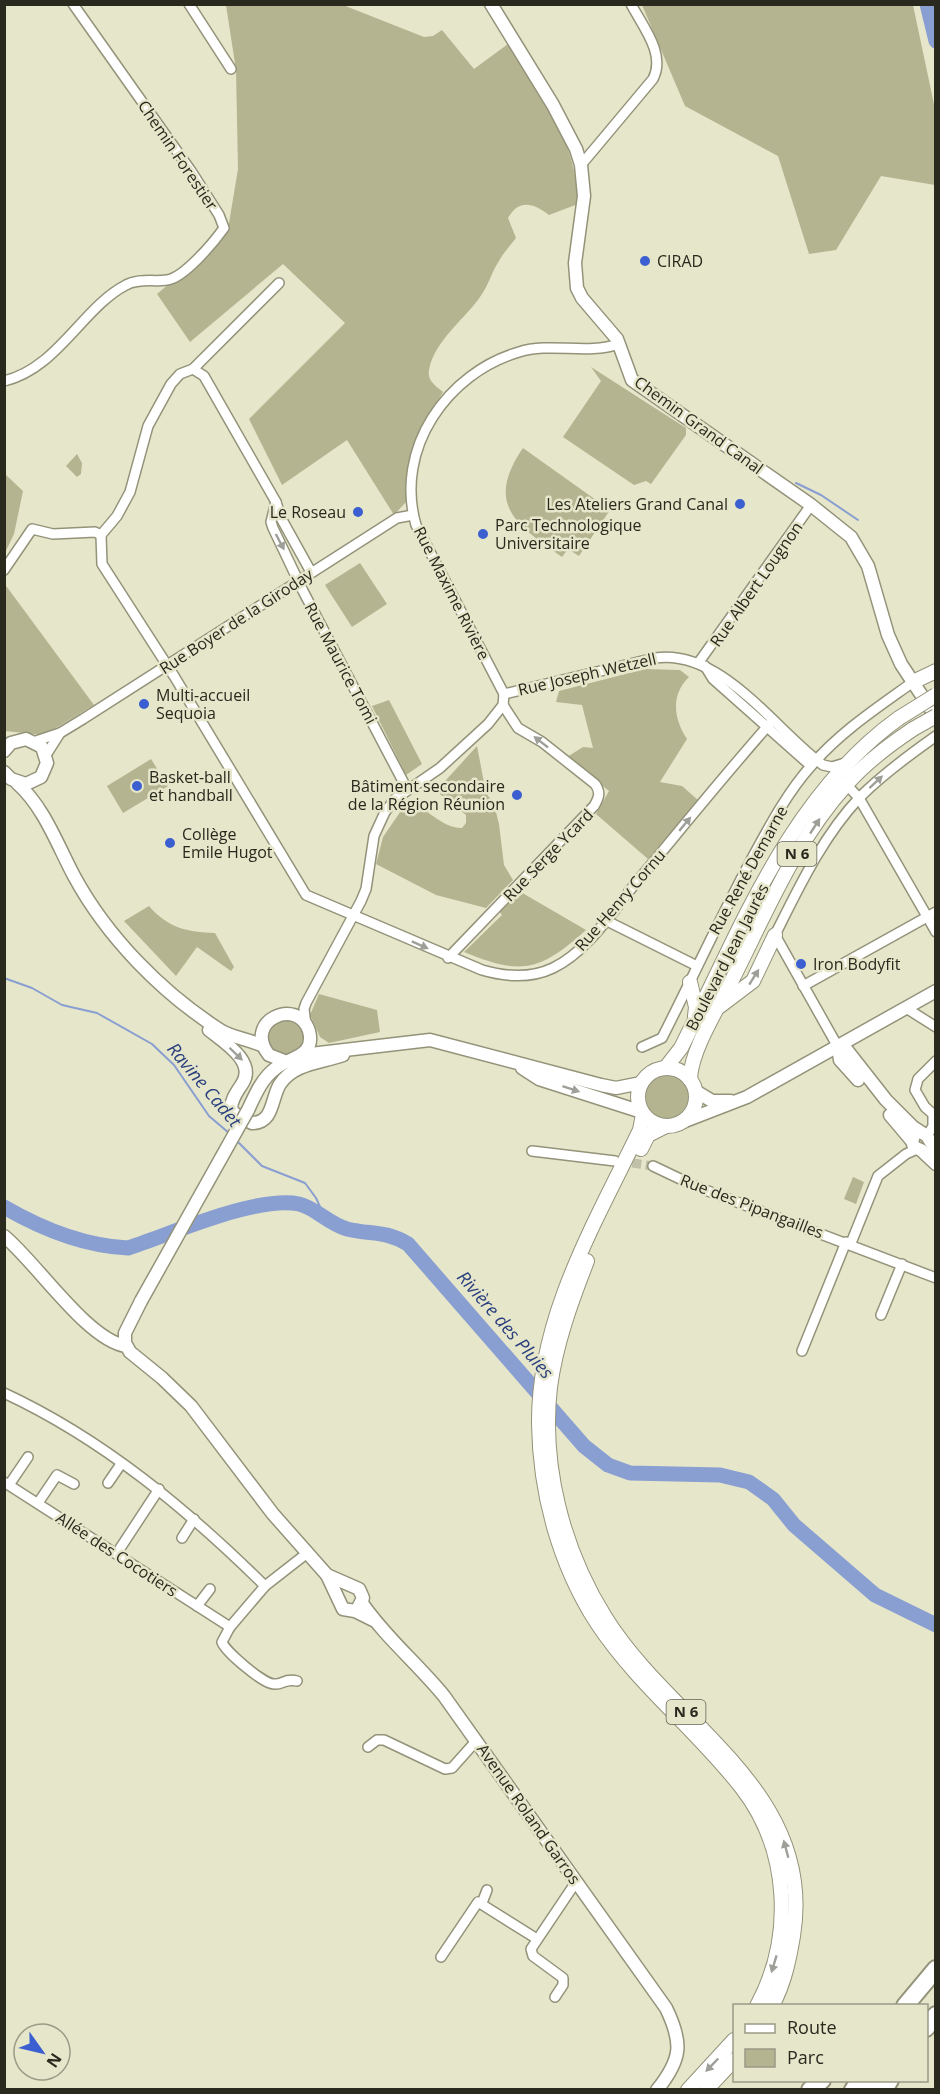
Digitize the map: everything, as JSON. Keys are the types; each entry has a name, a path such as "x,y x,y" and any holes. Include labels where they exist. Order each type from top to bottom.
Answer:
{"highway":[{"path":"907,2004 936,1969"},
{"path":"920,2004 936,1983"}],"main road":[{"name":"Chemin Grand Canal","path":"491,4 553,105 576,149 581,165 584,196 575,263 577,288 619,344 628,373 638,385 842,528 861,551 888,635 913,682 936,716"},
{"path":"913,682 936,671"},
{"name":"Boulevard Jean Jaurès","path":"667,1066 681,1048 774,863 817,796 845,763 899,718 936,695"},
{"name":"Boulevard Jean Jaurès","path":"690,1079 695,1056 718,1008 793,860 818,821 846,784 913,729 936,716"},
{"path":"4,734 17,740 36,741 46,755 47,763 38,790 40,810"},
{"path":"4,751 17,740"},
{"path":"9,778 34,782 41,777"},
{"path":"9,778 29,794 101,920 139,963 221,1031 248,1039 264,1048 274,1059 287,1062"},
{"path":"718,1008 753,981 775,935"},
{"path":"690,982 696,1007 694,1022"},
{"path":"685,1121 738,1101 936,991"},
{"path":"180,998 188,1011 243,1060 247,1074 232,1098 231,1109 248,1122 257,1123 264,1120 269,1114 279,1086 286,1077 300,1067 336,1058 353,1049"},
{"path":"248,1039 262,1032 270,1019 298,1012 308,1030 324,1047 338,1050"},
{"path":"302,1055 306,1049 308,1030"},
{"path":"261,1085 264,1048 262,1032"},
{"path":"126,1346 127,1328 141,1301 261,1085 276,1067 302,1055 430,1040 459,1045 518,1065 542,1068 616,1088 641,1083"},
{"path":"838,1047 846,1049 936,1164"},
{"path":"518,1065 539,1079 642,1113 664,1127"},
{"path":"667,1066 678,1070 690,1079 697,1092 712,1101 738,1101"},
{"name":"N 6","path":"667,1066 650,1073 641,1083 638,1095 642,1113 640,1130 583,1258 563,1327 550,1387 551,1460 558,1523 570,1571 597,1622 635,1674 729,1773 743,1789 760,1816 771,1843 789,1906"},
{"path":"685,1121 692,1113 697,1092"},
{"name":"N 6","path":"583,1258 648,1135 664,1127 685,1121"},
{"name":"Avenue Roland Garros","path":"4,1236 26,1255 68,1304 114,1343 126,1346 135,1358 162,1378 191,1406 306,1554 327,1575 359,1589 359,1607"},
{"path":"99,1331 116,1334 127,1328"},
{"name":"N 6","path":"558,1523 605,1617 643,1668 750,1780 770,1809 787,1850 794,1880 789,1906 788,1962 773,2004"},
{"name":"Avenue Roland Garros","path":"327,1575 343,1609 359,1607 423,1670 477,1740 671,2018 678,2040 677,2057 670,2073 657,2090"},
{"path":"338,1598 339,1592 348,1586"},
{"name":"N 6","path":"758,2004 788,1923"},
{"path":"688,2090 733,2042"},
{"path":"706,2090 733,2062"}],"street":[{"name":"Chemin Forestier","path":"4,381 37,366 126,285 164,281 177,276 214,242 224,228 219,215 191,171 73,4"},
{"path":"189,4 231,69"},
{"path":"581,165 653,79 657,71 658,60 654,47 631,4"},
{"path":"4,570 8,558 32,528 53,534 94,532 101,535 117,516 130,492 142,443 156,410 171,384 180,374 193,369 279,283"},
{"name":"Rue Maxime Rivière","path":"504,693 426,546 413,515 413,479 420,442 440,404 468,376 520,351 601,349 619,344"},
{"path":"193,369 204,376 276,502 281,518 311,572"},
{"name":"Rue Maurice Tomi","path":"276,502 271,522 406,789"},
{"name":"Rue Albert Lougnon","path":"702,664 812,505"},
{"name":"Rue Boyer de la Giroday","path":"36,741 60,733 397,518 413,515"},
{"name":"Rue Henry Cornu","path":"101,535 102,564 168,666 306,895 448,958 503,976 527,976 553,968 570,957 605,920 770,723"},
{"name":"Rue Joseph Wetzell","path":"504,693 655,658 677,657 702,664"},
{"path":"702,664 713,679 770,723 813,763 832,767 845,763"},
{"name":"Rue René Demarne","path":"642,1047 662,1038 772,821 813,763 857,723 913,682"},
{"path":"298,1012 354,916 366,889 377,825 394,799 440,768 488,724 503,705 504,693"},
{"name":"Rue Serge Ycard","path":"448,958 594,806 599,798 599,789 542,742 518,728 503,705"},
{"name":"Rue Boyer de la Giroday","path":"46,755 60,733"},
{"path":"838,1047 775,935 812,864 859,798 882,776 936,736"},
{"path":"846,784 859,798 931,914 936,932"},
{"path":"803,986 931,914"},
{"path":"605,920 697,966"},
{"path":"906,1008 936,1027"},
{"path":"802,1351 878,1176 920,1144 933,1126 933,1114 915,1090 918,1079 936,1061"},
{"path":"532,1151 615,1161"},
{"name":"Rue des Pipangailles","path":"653,1166 695,1186 936,1278"},
{"path":"881,1315 902,1264"},
{"path":"4,1394 72,1430 159,1489 265,1586"},
{"name":"Allée des Cocotiers","path":"28,1457 7,1484 230,1627"},
{"path":"108,1483 121,1464"},
{"name":"Allée des Cocotiers","path":"38,1503 57,1475 74,1484"},
{"path":"117,1553 159,1489"},
{"path":"182,1538 194,1519"},
{"path":"297,1681 288,1679 278,1684 268,1683 228,1652 222,1641 230,1627 265,1586 306,1554"},
{"path":"197,1606 210,1589"},
{"path":"368,1747 377,1740 384,1740 445,1769 452,1768 477,1740"},
{"path":"555,1997 563,1985 563,1978 531,1953 537,1939 576,1882"},
{"path":"482,1903 487,1890"},
{"path":"441,1957 475,1905 482,1903 537,1939"}],"green space":[{"path":"226,5 343,5 424,37 433,36 442,30 474,69 508,44 545,101 571,159 578,204 549,215 527,205 512,212 508,218 516,238 494,269 482,294 444,339 432,359 429,377 443,392 420,430 407,479 406,502 394,515 347,440 282,485 249,419 345,323 283,264 190,342 157,294 217,243 229,223 238,169 236,70"},
{"path":"642,5 913,5 935,109 935,185 881,176 836,250 809,254 778,156 685,106"},
{"path":"591,367 686,428 686,435 651,484 646,481 634,485 563,437 601,381"},
{"path":"523,448 610,510 579,556 568,549 562,557 531,534 511,512 506,499 506,485"},
{"path":"77,454 82,463 81,474 77,477 66,466"},
{"path":"5,474 23,491 14,534 5,553"},
{"path":"360,563 387,604 352,627 325,585"},
{"path":"4,583 94,705 44,735 5,731"},
{"path":"645,669 680,670 689,677 679,691 676,706 679,723 687,739 660,782 682,786 698,800 648,859 596,814 609,791 567,757 583,747 593,748 582,705 556,702 559,691"},
{"path":"389,700 422,764 406,775 372,706"},
{"path":"477,746 486,793 494,804 499,824 504,865 513,880 486,908 436,895 376,864 383,837 405,805 413,805 446,824 462,828 466,823 466,815 436,791"},
{"name":"Basket-ball et handball","path":"151,759 168,786 123,813 107,786"},
{"path":"519,891 586,930 556,954 530,965 501,964 464,952 502,915 499,911"},
{"path":"149,906 171,924 187,930 215,933 234,967 231,971 197,947 176,976 124,921"},
{"path":"319,994 377,1010 380,1032 329,1043 320,1037 310,1015"},
{"path":"286,1018 299,1024 305,1037 299,1050 286,1056 273,1050 267,1037 273,1024"},
{"path":"668,1073 685,1080 692,1097 685,1114 668,1121 651,1114 644,1097 651,1080"},
{"path":"853,1177 864,1182 856,1204 844,1199"}],"waterway":[{"path":"927,4 936,41"},
{"path":"796,483 821,495 858,520"},
{"name":"Ravine Cadet","path":"4,978 32,988 62,1005 97,1013 152,1044 174,1065 209,1116 229,1133"},
{"name":"Ravine Cadet","path":"237,1141 262,1166 305,1183 316,1198 327,1222"},
{"name":"Rivière des Pluies","path":"4,1207 64,1235 112,1247 128,1248 214,1217 261,1205 282,1203 305,1206 347,1229 385,1235 400,1240 408,1244 584,1446 608,1465 630,1473 720,1475 749,1482 773,1499 794,1525 875,1595 936,1625"}],"tunnel":[{"path":"619,1161 653,1166"}],"place":[{"name":"CIRAD","path":"645,261"},
{"name":"Les Ateliers Grand Canal","path":"740,504"},
{"name":"Le Roseau","path":"358,512"},
{"name":"Parc Technologique Universitaire","path":"483,534"},
{"name":"Multi-accueil Sequoia","path":"144,704"},
{"name":"Basket-ball et handball","path":"137,786"},
{"name":"Bâtiment secondaire de la Région Réunion","path":"517,795"},
{"name":"Collège Emile Hugot","path":"170,843"},
{"name":"Iron Bodyfit","path":"801,964"}]}
